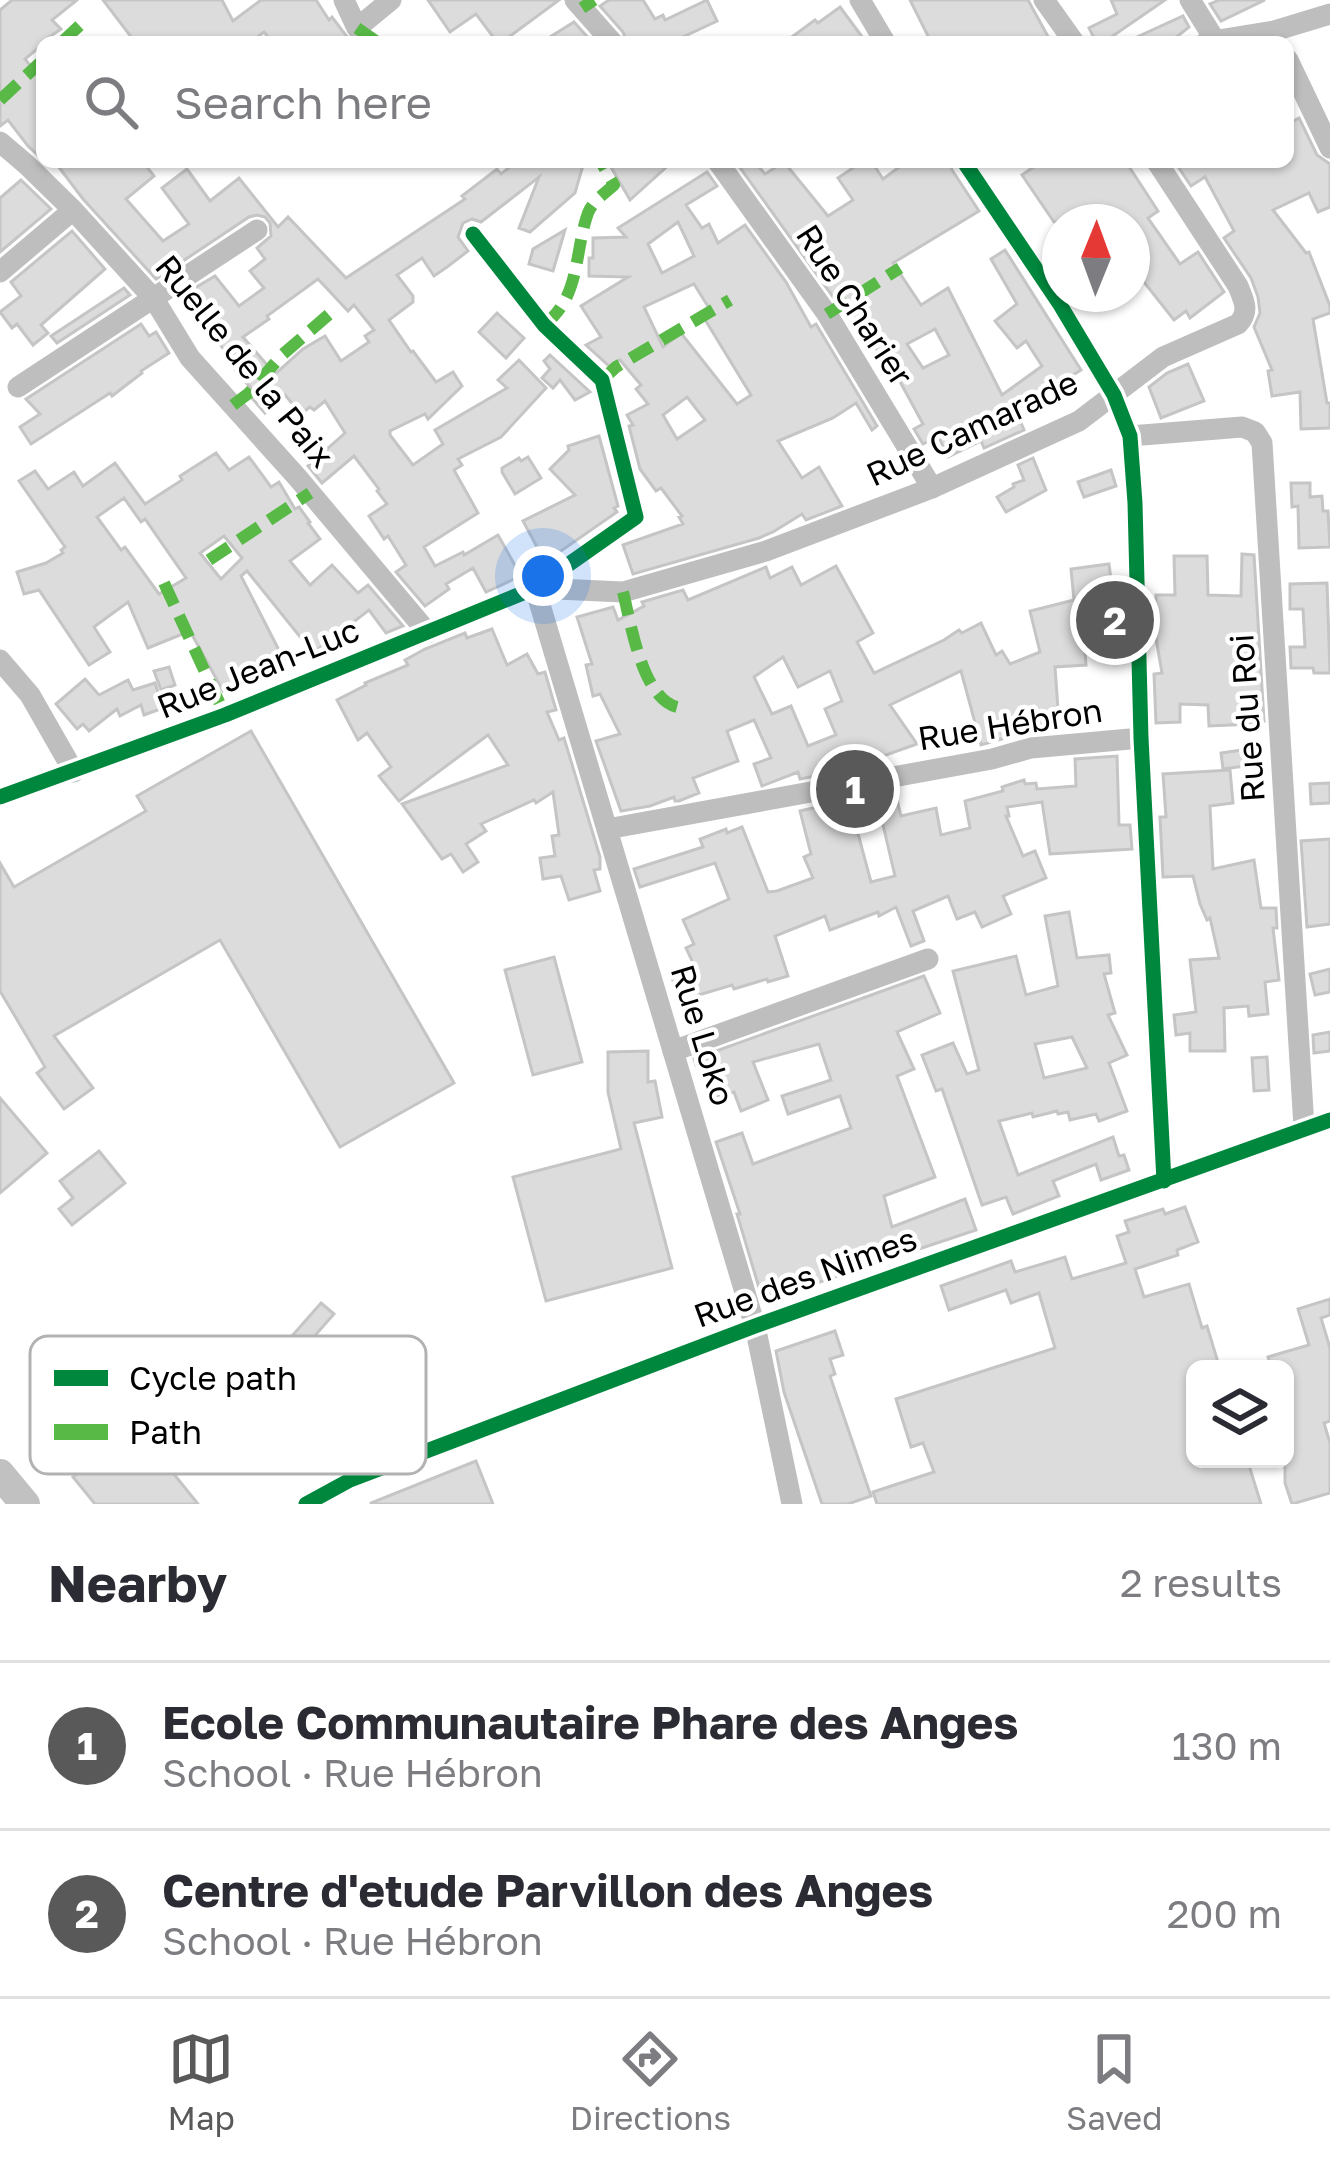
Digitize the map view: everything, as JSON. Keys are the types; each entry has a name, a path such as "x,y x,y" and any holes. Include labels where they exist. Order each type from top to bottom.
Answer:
{"street":[{"path":"344,0 357,28 391,0"},
{"path":"575,0 607,36"},
{"path":"860,0 882,36"},
{"path":"1044,0 1070,36"},
{"path":"1190,0 1208,36"},
{"path":"1277,36 1318,11"},
{"path":"1294,73 1330,148"},
{"name":"Ruelle de la Paix","path":"1,147 73,210 154,299 190,358 428,633"},
{"name":"Rue Charier","path":"722,168 826,314 932,488"},
{"path":"968,168 1059,303 1114,395 1130,436 1164,1181"},
{"name":"Rue Camarade","path":"535,588 622,592 766,550 932,488 1079,421 1163,357 1238,323 1245,316 1246,304 1238,286 1161,168"},
{"path":"0,272 73,210"},
{"path":"18,387 257,230"},
{"path":"473,234 544,325 602,380 636,517 535,588"},
{"name":"Rue du Roi","path":"1130,436 1242,427 1255,431 1262,443 1304,1127"},
{"name":"Rue Jean-Luc","path":"0,796 225,715 535,588"},
{"name":"Rue Loko","path":"535,588 755,1326 792,1504"},
{"path":"0,660 30,695 74,772"},
{"name":"Rue Hébron","path":"607,829 1031,748 1141,738"},
{"path":"673,1052 928,959"},
{"name":"Rue des Nimes","path":"426,1451 755,1326 1330,1120"},
{"path":"0,1474 25,1504"},
{"name":"Rue des Nimes","path":"306,1504 366,1474"}],"building":[{"path":"12,0 77,0 52,20 61,29 51,36 36,36 36,50 25,59 36,73 36,153 8,120 0,126 0,10"},
{"path":"103,0 222,0 233,21 261,0 316,0 346,36 267,36 264,32 259,36 130,36"},
{"path":"428,0 559,0 510,36 492,36 476,14 450,32"},
{"path":"609,0 643,0 655,19 663,15 665,20 707,0 717,21 685,36 625,36 600,6"},
{"path":"910,0 1028,0 1048,36 928,36"},
{"path":"1111,0 1165,0 1113,36 1093,36 1089,28 1117,14"},
{"path":"1265,0 1221,21 1210,4"},
{"path":"840,7 862,36 793,36 815,20 818,23"},
{"path":"1183,16 1189,27 1178,36 1139,36"},
{"path":"574,22 587,36 552,36"},
{"path":"1299,118 1317,155 1330,164 1330,207 1318,212 1309,193 1273,210 1309,252 1330,306 1330,313 1313,319 1330,403 1330,428 1301,429 1300,392 1272,396 1268,371 1272,370 1254,327 1260,313 1258,297 1224,238 1234,231 1205,177 1191,186 1179,168 1294,168 1294,121"},
{"path":"60,168 148,168 154,176 126,199 163,241 189,224 162,188 187,169 210,201 239,178 278,227 288,217 346,278 465,199 462,196 497,169 501,174 508,168 582,168 575,193 530,232 519,228 539,177 481,222 463,223 458,237 468,251 434,276 422,258 397,275 413,302 389,320 436,382 453,372 462,386 428,419 425,414 390,431 413,465 443,444 435,430 507,388 498,380 519,360 546,388 501,437 458,459 462,465 454,470 478,513 424,547 435,566 498,535 521,576 486,592 473,568 446,584 449,589 425,606 396,572 406,565 369,516 387,504 354,456 322,483 308,466 345,433 325,401 301,414 285,395 265,413 251,397 255,393 226,359 215,337 220,333 193,299 200,294 195,288 215,276 239,306 264,288 250,271 265,259 257,248 271,236 265,217 249,217 156,279","holes":["318,279 348,311 354,305 374,330 365,336 369,342 341,361 325,336 275,374 243,337"]},
{"path":"611,168 665,168 630,200"},
{"path":"740,168 760,168 765,174 789,168 828,216 853,200 838,178 853,168 876,168 883,179 898,168 951,168 979,211 893,263 921,305 948,288 1002,395 1042,366 1026,341 1017,348 995,321 1017,304 991,259 1005,250 1081,370 1016,411 1024,430 984,448 981,441 948,457 938,436 923,444 914,429 923,424 898,378 837,294 833,297","holes":["935,329 949,355 923,368 907,344"]},
{"path":"1032,168 1130,168 1158,211 1150,217 1150,204 1042,204 1022,175"},
{"path":"707,172 717,186 686,205 702,228 709,224 718,243 745,225 811,327 816,324 877,426 872,430 856,403 778,441 802,478 819,467 842,506 806,520 802,514 759,538 633,574 623,545 683,524 661,488 656,491 640,469 627,415 648,404 636,389 641,385 620,360 609,366 586,345 601,337 581,306 628,277 589,276 593,238 626,237 618,228","holes":["678,222 694,256 662,273 648,244","694,284 712,313 704,318 751,395 737,404 681,333 663,347 644,307","687,397 705,420 677,439 663,415"]},
{"path":"21,180 51,209 0,252 0,198"},
{"path":"1150,221 1180,264 1198,252 1224,292 1190,318 1186,311 1174,320 1150,290"},
{"path":"565,230 553,271 529,264 533,249"},
{"path":"72,231 105,269 41,325 48,333 33,345 0,312 21,296 11,282"},
{"path":"124,288 130,295 57,343 51,336"},
{"path":"497,313 524,338 506,358 479,332"},
{"path":"141,324 149,336 156,332 169,353 112,396 110,393 31,444 20,427 40,414 26,399"},
{"path":"550,355 590,392 575,400 560,380 553,388 542,378 550,369 544,361"},
{"path":"1188,364 1204,401 1161,418 1149,387"},
{"path":"599,436 617,512 545,562 523,521 575,495 550,469 568,446"},
{"path":"216,453 229,470 249,457 271,487 279,482 320,539 290,561 310,585 332,565 358,593 368,585 403,626 386,633 369,610 313,653 247,571 241,576 284,660 243,675 245,680 223,691 190,631 148,648 128,602 94,627 110,652 89,665 39,590 24,594 17,572 46,563 65,547 19,481 35,471 48,489 74,472 83,486 115,463 145,504 182,480 180,476","holes":["124,498 141,522 145,519 186,578 159,594 97,517","224,536 242,558 221,579 200,553"]},
{"path":"528,457 541,478 515,494 502,468"},
{"path":"1033,458 1046,490 1006,512 997,497 1024,480 1018,465"},
{"path":"1111,470 1116,486 1084,497 1078,482"},
{"path":"1291,483 1310,483 1310,497 1322,496 1323,511 1328,511 1330,547 1299,548 1298,506 1292,507"},
{"path":"1242,554 1254,555 1264,721 1209,726 1208,705 1180,704 1180,722 1156,723 1154,674 1162,673 1155,633 1156,595 1175,595 1174,556 1207,556 1208,595 1241,596"},
{"path":"1109,564 1113,596 1085,599 1089,632 1110,630 1111,650 1085,652 1086,665 1055,667 1059,723 1007,727 1009,737 981,745 961,671 890,705 917,744 841,771 800,779 798,772 762,786 754,764 771,758 754,720 727,731 738,761 693,778 699,793 621,811 596,741 620,734 600,694 593,696 586,665 592,664 577,617 613,607 618,620 644,606 642,602 683,590 688,600 766,567 770,578 792,567 801,585 836,566 873,633 857,642 874,673 981,623 996,655 1002,651 1010,664 1040,652 1030,611 1074,600 1071,569","holes":["783,657 798,687 830,671 842,701 825,709 836,735 808,746 791,706 772,714 754,677"]},
{"path":"1327,583 1330,673 1291,668 1290,647 1305,647 1303,609 1290,609 1290,584"},
{"path":"492,629 507,665 527,654 538,674 545,672 556,710 547,712 559,740 564,738 600,857 600,869 594,870 600,891 569,900 561,876 543,879 540,858 555,856 552,836 559,835 553,792 481,824 486,831 466,844 478,862 463,872 451,854 442,859 402,804 508,765 488,735 399,801 379,776 391,767 367,733 358,740 337,700 408,665 405,660 425,649 465,633 467,638"},
{"path":"169,667 175,685 161,690 154,671"},
{"path":"85,679 99,695 128,680 133,690 155,683 163,708 144,715 141,705 120,716 117,709 89,731 83,724 77,729 56,704"},
{"path":"251,731 454,1083 340,1147 220,940 54,1036 93,1088 64,1109 37,1073 45,1067 0,991 0,863 14,887 146,811 137,796"},
{"path":"1242,750 1245,766 1223,769 1221,753"},
{"path":"1117,756 1119,825 1130,825 1132,849 1050,854 1042,802 1007,807 1006,816 1023,856 1035,851 1046,878 1003,896 1011,914 982,927 975,912 957,919 948,896 913,911 924,941 911,946 896,907 830,930 825,916 775,936 788,976 734,989 732,985 679,1001 671,974 695,967 686,948 694,944 683,920 729,899 715,863 640,887 634,869 703,847 700,839 742,827 768,892 777,891 813,878 804,857 811,854 800,811 849,800 871,882 895,876 876,795 895,792 901,816 936,808 941,835 970,828 965,801 1024,780 1025,784 1036,783 1037,789 1076,786 1075,759"},
{"path":"1230,770 1233,803 1210,806 1213,869 1254,860 1261,908 1276,908 1277,928 1273,928 1279,980 1265,982 1268,1014 1249,1016 1248,1006 1224,1008 1225,1051 1190,1051 1190,1033 1176,1035 1174,1015 1196,1012 1190,960 1219,958 1193,876 1163,877 1163,774"},
{"path":"1330,783 1330,803 1311,804 1310,784"},
{"path":"1330,839 1330,924 1307,927 1301,841"},
{"path":"1069,912 1077,958 1109,955 1111,973 1104,974 1115,1013 1108,1015 1127,1055 1109,1063 1127,1111 1099,1121 1096,1114 1070,1120 1068,1112 1057,1111 999,1121 1018,1175 1113,1137 1129,1170 1101,1180 1096,1164 1053,1181 1059,1196 1013,1214 1006,1197 982,1205 942,1089 936,1091 922,1055 953,1043 967,1074 979,1070 953,971 1016,956 1026,995 1058,986 1045,916","holes":["1072,1037 1087,1068 1044,1078 1035,1044"]},
{"path":"554,957 582,1062 533,1075 505,970"},
{"path":"1330,969 1330,992 1315,995 1310,974"},
{"path":"924,976 940,1013 897,1032 914,1069 897,1076 935,1177 884,1196 892,1227 965,1199 976,1230 763,1301 716,1142 742,1133 753,1164 851,1128 840,1096 788,1114 782,1096 831,1080 819,1044 753,1062 768,1100 741,1111 734,1092 717,1097 707,1061 696,1065 694,1059"},
{"path":"1330,1032 1330,1051 1314,1053 1313,1035"},
{"path":"648,1051 648,1082 655,1081 662,1117 634,1123 672,1268 546,1301 513,1177 621,1149 608,1092 608,1052"},
{"path":"1267,1057 1269,1090 1254,1091 1252,1058"},
{"path":"0,1098 47,1153 0,1193"},
{"path":"99,1151 125,1183 72,1225 59,1209 73,1198 60,1181"},
{"path":"1185,1207 1198,1242 1177,1250 1178,1255 1135,1269 1144,1297 1189,1284 1217,1360 1186,1360 1186,1468 1250,1468 1261,1504 877,1504 873,1492 934,1472 923,1443 911,1447 896,1399 1055,1348 1039,1293 1011,1303 1006,1290 949,1310 941,1286 1011,1261 1015,1272 1065,1257 1072,1279 1126,1263 1117,1236 1129,1232 1125,1221 1163,1209 1165,1214"},
{"path":"1330,1299 1330,1315 1321,1318 1330,1348 1330,1421 1324,1423 1330,1443 1330,1493 1292,1504 1285,1468 1294,1468 1294,1360 1268,1357 1309,1345 1298,1309"},
{"path":"321,1303 334,1314 315,1336 292,1336"},
{"path":"835,1331 843,1355 830,1359 835,1374 830,1376 871,1496 848,1504 822,1504 784,1392 776,1351"},
{"path":"476,1461 493,1504 371,1504 371,1503"},
{"path":"174,1474 198,1504 95,1504 73,1477"}],"marked path":[{"path":"582,8 594,0"},
{"path":"68,36 80,25"},
{"path":"357,28 368,36"},
{"path":"0,100 36,67"},
{"path":"544,325 565,301 590,209 614,185 604,168"},
{"path":"827,314 900,268"},
{"path":"602,380 616,367 730,300"},
{"path":"233,405 334,310"},
{"path":"209,560 310,493"},
{"path":"164,583 225,715"},
{"path":"623,592 647,675 665,701 677,707"}],"cycle path":[{"path":"968,168 1059,303 1114,395 1130,436 1164,1181"},
{"path":"0,797 225,715 535,588 636,517 602,380 544,325 473,234"},
{"path":"426,1451 755,1326 1330,1120"},
{"path":"306,1504 366,1474"}],"place":[{"name":"Centre d'etude Parvillon des Anges","path":"1115,620"},
{"name":"Ecole Communautaire Phare des Anges","path":"855,789"}]}
